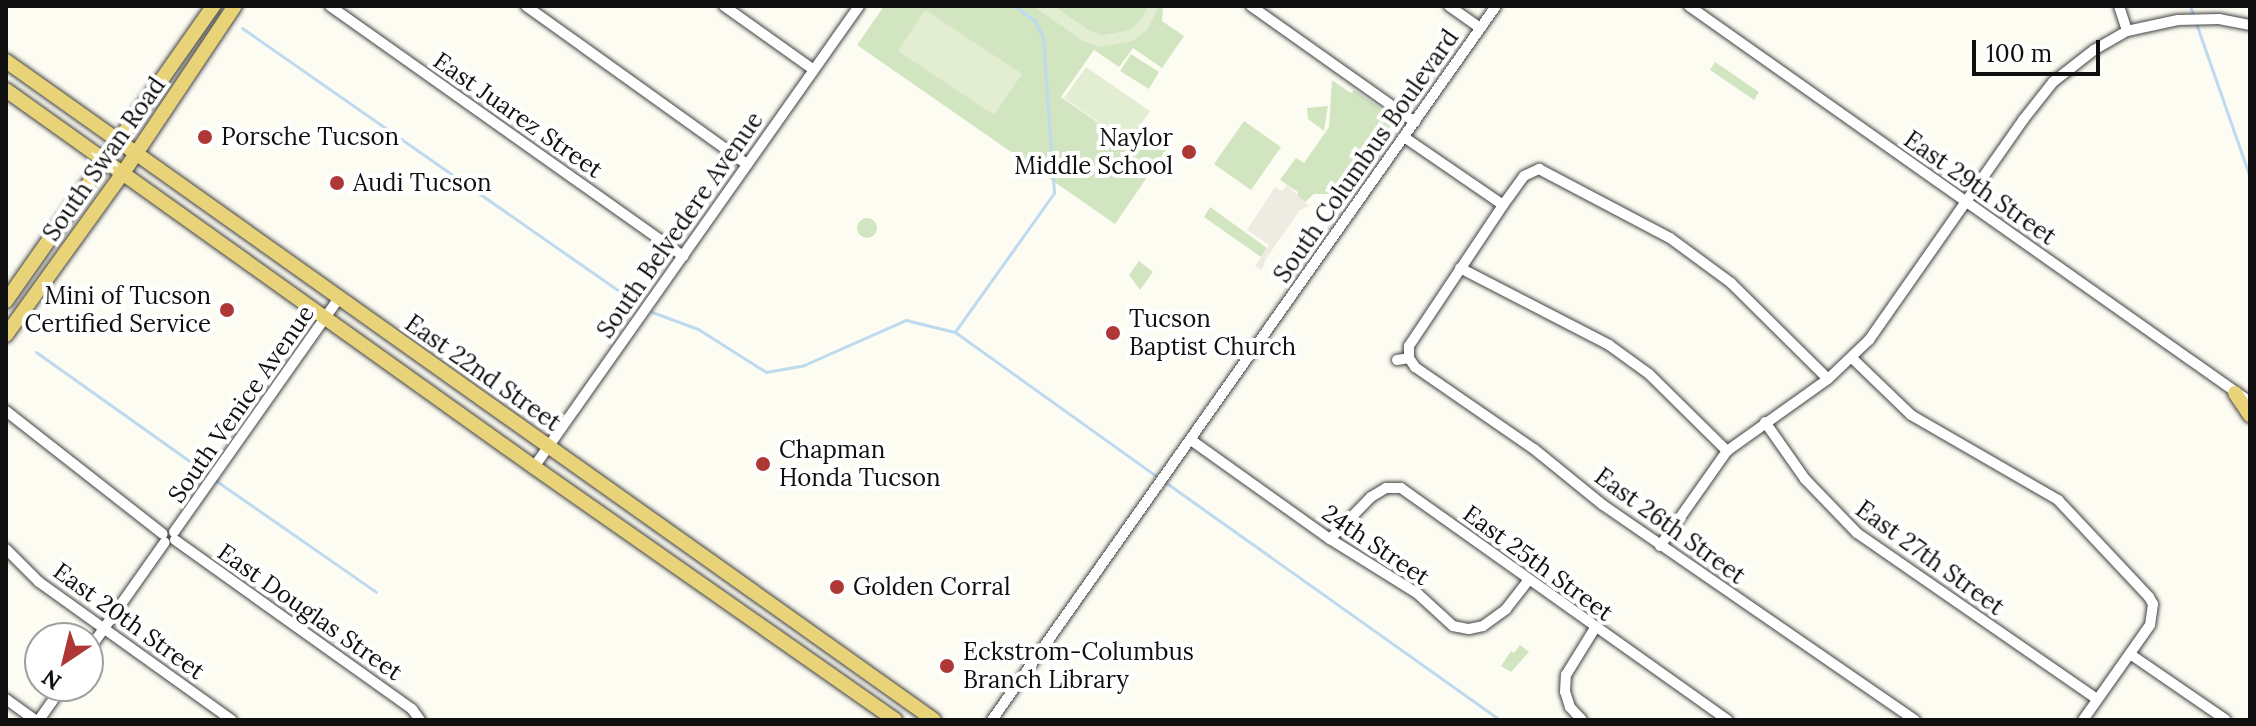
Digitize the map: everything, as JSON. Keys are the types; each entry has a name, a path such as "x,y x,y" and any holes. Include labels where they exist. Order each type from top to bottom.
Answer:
{"main road":[{"name":"South Swan Road","path":"6,301 213,6"},
{"name":"South Swan Road","path":"6,335 123,173 235,6"},
{"name":"East 22nd Street","path":"6,61 934,720"},
{"name":"East 22nd Street","path":"6,90 895,720"},
{"path":"2235,393 2250,415"}],"street":[{"name":"East Juarez Street","path":"330,6 683,256"},
{"path":"526,6 747,164"},
{"path":"724,6 814,70"},
{"name":"South Belvedere Avenue","path":"534,467 859,6"},
{"path":"1251,6 1415,122"},
{"path":"1449,6 1480,28"},
{"name":"South Columbus Boulevard","path":"992,720 1496,6"},
{"name":"East 29th Street","path":"1689,6 2250,402"},
{"path":"2119,6 2127,31"},
{"path":"1660,546 1727,451 1828,379 1852,358 1880,325 2053,82 2094,50 2127,31 2178,20 2219,19 2250,25"},
{"path":"1404,137 1503,205"},
{"path":"1397,360 1409,358 1409,346 1532,165 1688,250 1731,283 1828,379"},
{"path":"1460,268 1609,345 1649,374 1727,451"},
{"name":"South Venice Avenue","path":"104,628 339,298"},
{"name":"East 26th Street","path":"1409,358 1415,367 1534,449 1660,546 1915,720"},
{"path":"1852,358 1911,415 2058,500 2134,576 2153,604 2152,620 2083,720"},
{"name":"East Douglas Street","path":"6,411 169,537 412,709 420,720"},
{"name":"East 27th Street","path":"1765,422 1805,479 1857,533 2097,699"},
{"name":"24th Street","path":"1190,442 1330,539 1378,565 1418,594 1445,621 1460,628 1483,626 1506,609 1528,581"},
{"name":"East 25th Street","path":"1330,539 1371,497 1386,488 1401,488 1728,720"},
{"name":"East 20th Street","path":"6,549 39,582 96,622"},
{"name":"East 20th Street","path":"104,628 232,720"},
{"path":"1582,720 1570,707 1565,692 1566,675 1595,628"},
{"path":"2130,654 2226,720"},
{"path":"6,699 37,720 51,702"}],"green space":[{"path":"884,6 1163,6 1162,21 1184,36 1162,68 1133,48 1119,67 1094,50 1061,97 1129,144 1143,125 1170,144 1115,224 857,45"},
{"path":"1033,6 1054,6 1090,31 1103,35 1129,30 1140,21 1148,6 1159,6 1147,30 1133,41 1099,47 1083,41"},
{"path":"925,10 1022,74 994,115 898,51"},
{"path":"1131,54 1159,72 1149,89 1120,71"},
{"path":"1715,62 1759,92 1754,100 1710,70"},
{"path":"1086,67 1150,111 1129,143 1064,98"},
{"path":"1332,80 1351,93 1354,90 1396,119 1339,201 1328,194 1314,194 1305,202 1297,197 1298,192 1280,180 1296,158 1304,163 1329,127"},
{"path":"1328,106 1324,131 1308,119 1307,108"},
{"path":"1244,121 1281,147 1251,190 1214,164"},
{"path":"1210,207 1267,248 1261,257 1204,217"},
{"path":"867,218 874,221 877,228 874,235 867,238 860,235 857,228 860,221"},
{"path":"1139,261 1153,272 1140,290 1129,275"},
{"path":"1520,645 1529,652 1511,672 1501,666 1511,651 1514,653"}],"shaded area":[{"path":"1287,185 1309,206 1300,210 1266,259 1262,270 1255,266 1269,245 1247,230 1275,187 1282,191"}],"waterway":[{"path":"1015,6 1035,21 1043,38 1054,193 955,332 1159,478"},
{"path":"2190,6 2250,177"},
{"path":"242,28 635,302"},
{"path":"652,312 698,329 766,372 804,365 906,320 955,332"},
{"path":"36,352 209,475"},
{"path":"215,480 376,592"},
{"path":"1165,482 1500,720"}],"place":[{"name":"Porsche Tucson","path":"205,137"},
{"name":"Naylor Middle School","path":"1189,152"},
{"name":"Audi Tucson","path":"337,183"},
{"name":"Mini of Tucson Certified Service","path":"227,310"},
{"name":"Tucson Baptist Church","path":"1113,333"},
{"name":"Chapman Honda Tucson","path":"763,464"},
{"name":"Golden Corral","path":"837,587"},
{"name":"Eckstrom-Columbus Branch Library","path":"947,666"}]}
